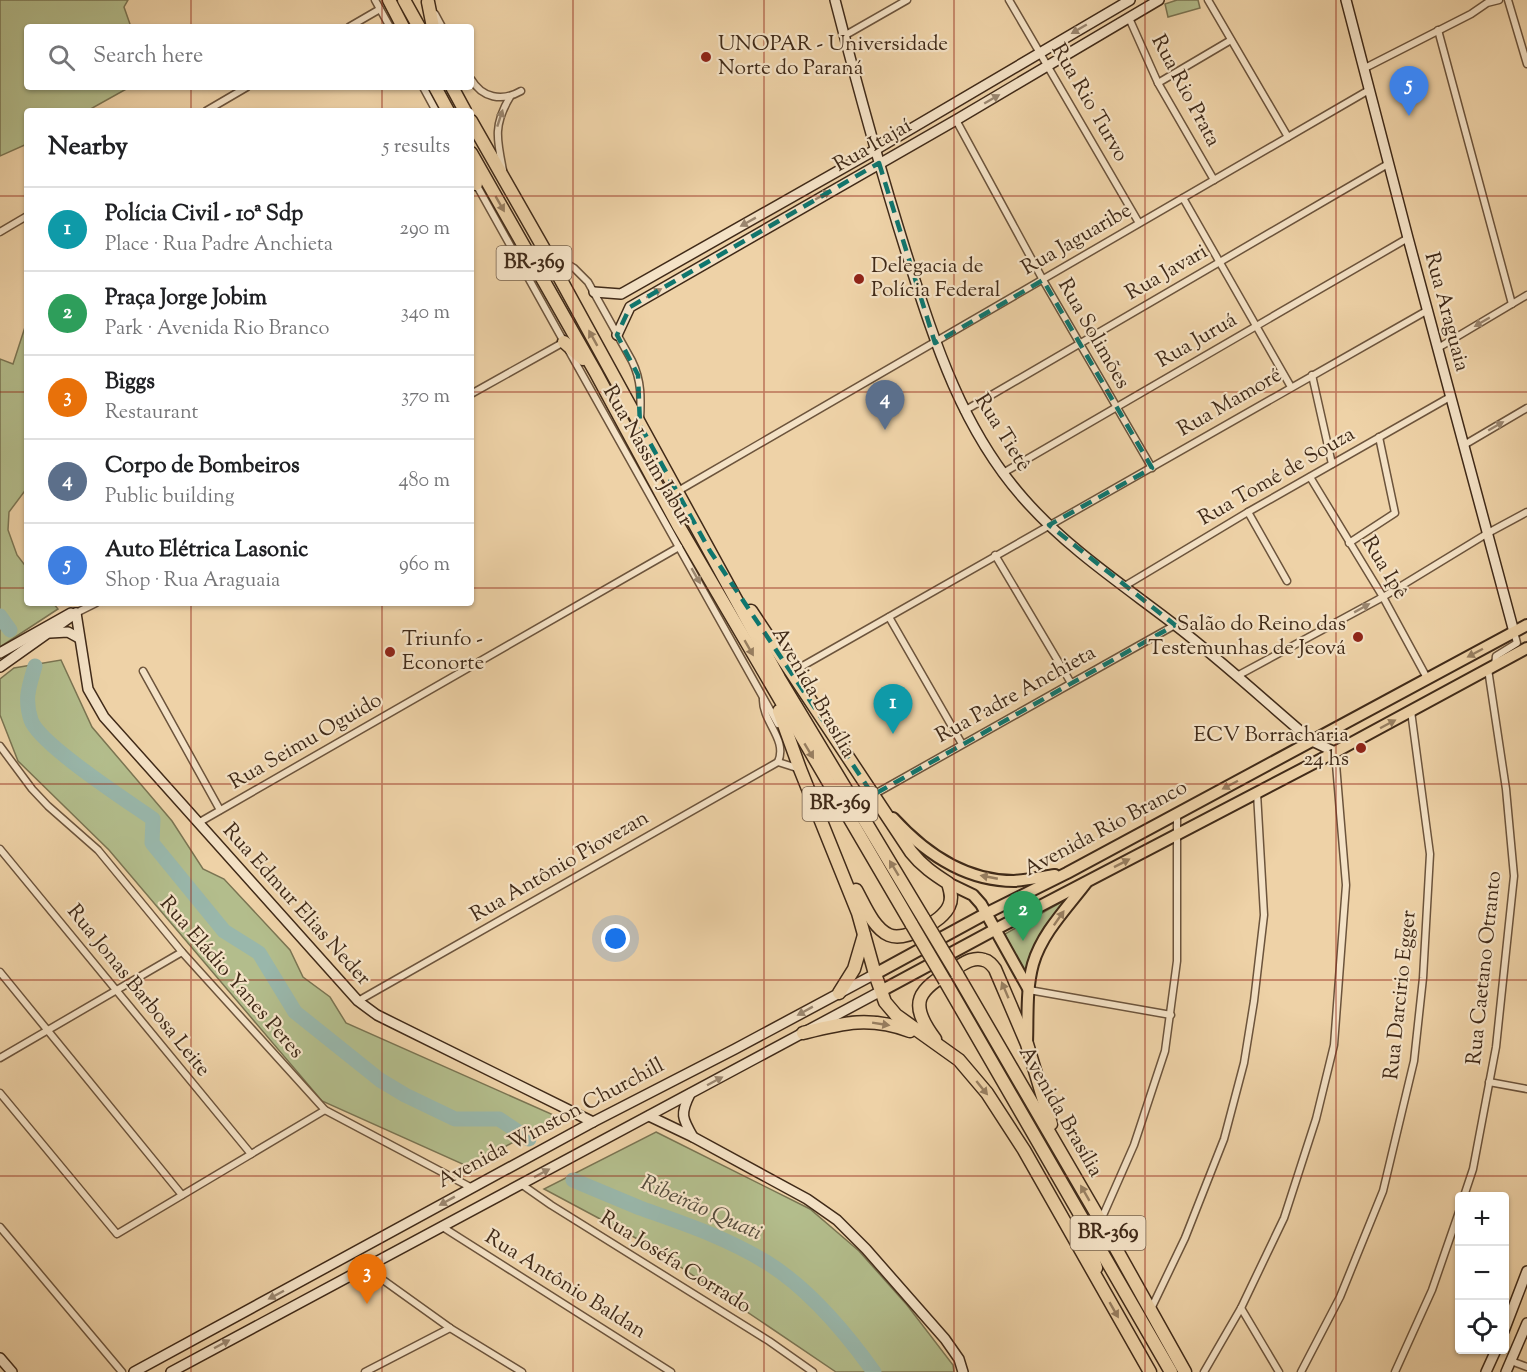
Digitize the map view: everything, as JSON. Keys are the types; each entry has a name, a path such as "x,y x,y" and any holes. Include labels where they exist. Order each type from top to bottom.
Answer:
{"highway":[{"path":"404,0 417,24"},
{"path":"427,1 432,24"},
{"path":"384,5 400,24"},
{"path":"437,90 446,108"},
{"path":"454,90 463,108"},
{"name":"Avenida Brasília","path":"474,126 678,491 779,678 957,974 1101,1220 1185,1372"},
{"name":"Avenida Brasília","path":"474,158 596,373 678,525 1078,1208 1171,1372"},
{"path":"564,342 596,373"},
{"path":"710,551 919,863 948,883 951,900 944,915 934,922 908,935 896,937 882,931 836,858"},
{"path":"769,682 800,769 865,934 885,1002 896,1015 959,1060 987,1093 1024,1150 1150,1372"},
{"path":"839,993 854,969 865,934"},
{"path":"942,1047 922,1019 920,1005 922,993 932,982 965,963 978,959 985,960 995,969 1027,1044 1059,1150"},
{"path":"803,1034 846,1022 873,1022 900,1027 927,1037"},
{"path":"1078,1208 1102,1288"}],"main road":[{"name":"Avenida Rio Branco","path":"987,913 1067,873 1527,625"},
{"name":"Avenida Rio Branco","path":"996,928 1335,753 1527,648"},
{"path":"875,798 916,842 936,857 963,871 985,877 1014,880 1067,873"},
{"path":"1027,1044 1029,990 1033,965 1039,949 1060,915 1088,880"},
{"path":"948,883 973,895 987,913 1029,990"},
{"name":"Avenida Winston Churchill","path":"875,974 987,913"},
{"name":"Avenida Winston Churchill","path":"881,991 996,928"}],"street":[{"path":"375,0 384,5 389,24"},
{"name":"Rua Tietê","path":"835,0 875,150 935,343 964,411 979,439 1003,473 1049,525 1123,587 1175,625 1312,741 1335,753"},
{"path":"844,36 907,0"},
{"name":"Rua Rio Turvo","path":"1010,0 1139,223"},
{"name":"Rua Itajaí","path":"625,301 1130,0"},
{"name":"Rua Itajaí","path":"625,301 956,120 1159,0"},
{"path":"1208,0 1288,137"},
{"name":"Rua Araguaia","path":"1346,0 1407,238 1514,633"},
{"path":"1365,69 1471,14 1487,2 1498,0"},
{"path":"1508,0 1527,64"},
{"path":"427,1 440,24"},
{"path":"354,24 384,5"},
{"name":"Rua Rio Prata","path":"1129,18 1158,83 1214,180"},
{"path":"1438,30 1512,304"},
{"path":"1158,83 1231,40"},
{"path":"474,84 491,96 510,97 521,92"},
{"path":"211,108 242,90"},
{"path":"425,90 434,108"},
{"name":"Rua Jaguaribe","path":"678,491 1369,90"},
{"path":"505,182 496,137 500,117 510,97"},
{"name":"Rua Solimões","path":"956,120 1043,280 1152,468"},
{"name":"Rua Javari","path":"964,411 1388,164"},
{"name":"Rua Nassim Jabur","path":"474,179 795,753"},
{"path":"1183,198 1291,387"},
{"path":"0,232 24,218"},
{"name":"Rua Juruá","path":"1003,473 1407,238"},
{"path":"544,249 574,268 594,292 638,375 641,393 640,425"},
{"path":"594,292 625,301 617,335"},
{"path":"1438,348 1527,295"},
{"name":"Rua Mamoré","path":"792,672 1428,310"},
{"path":"474,392 564,342"},
{"path":"1312,375 1332,464"},
{"name":"Rua Tomé de Souza","path":"1123,587 1248,512 1450,397"},
{"path":"1464,445 1527,408"},
{"path":"1349,543 1395,513 1379,437"},
{"name":"Rua Ipê","path":"1310,477 1383,597 1427,678"},
{"path":"1248,512 1287,581"},
{"path":"1236,676 1383,597 1527,512"},
{"name":"Rua Seimu Oguido","path":"198,823 679,547"},
{"path":"995,555 1071,683"},
{"path":"0,667 76,613 90,606"},
{"path":"0,653 68,612 76,613"},
{"name":"Rua Edmur Elias Neder","path":"76,613 88,689 96,705 198,823 358,1001 377,1015 593,1122"},
{"path":"890,617 962,744"},
{"name":"Rua Padre Anchieta","path":"875,798 962,744 1175,625"},
{"path":"48,633 68,632 79,638"},
{"path":"1491,667 1496,656 1517,643 1514,633"},
{"name":"Rua Caetano Otranto","path":"1466,1192 1473,1169 1496,1047 1514,876 1491,667"},
{"path":"143,671 220,810"},
{"path":"763,696 764,711 781,747 778,762 800,769"},
{"name":"Rua Darcirio Egger","path":"1302,1372 1340,1297 1383,1191 1413,1064 1423,978 1430,854 1412,711"},
{"name":"Rua Eládio Yanes Peres","path":"0,746 48,806 98,850 119,873 182,952 325,1110 472,1188"},
{"path":"1204,1372 1241,1308 1284,1218 1316,1119 1334,1045 1346,885 1335,753"},
{"name":"Rua Antônio Piovezan","path":"358,1001 778,762"},
{"path":"1150,1310 1185,1238 1224,1139 1244,1063 1264,915 1257,793"},
{"path":"1101,1220 1134,1145 1165,1051 1177,961 1178,813"},
{"name":"Rua Jonas Barbosa Leite","path":"0,849 251,1154"},
{"path":"0,1058 182,952"},
{"path":"0,972 182,1195"},
{"name":"Avenida Winston Churchill","path":"134,1372 593,1122 875,974"},
{"path":"1029,990 1171,1015"},
{"name":"Avenida Winston Churchill","path":"171,1372 881,991"},
{"path":"1489,1082 1527,1089"},
{"path":"0,1093 117,1234 325,1110"},
{"path":"690,1094 682,1110 685,1124 693,1137"},
{"path":"650,1116 807,1199 837,1220 866,1249 945,1339 959,1359 963,1372"},
{"name":"Rua Joséfa Corrado","path":"521,1184 550,1205 769,1341 810,1371"},
{"path":"1395,1372 1432,1290 1455,1223"},
{"name":"Rua Antônio Baldan","path":"441,1226 671,1372"},
{"path":"0,1227 122,1372"},
{"path":"369,1245 364,1258 365,1267 450,1328 522,1372"},
{"path":"1509,1320 1527,1271"},
{"path":"1241,1308 1279,1372"},
{"path":"1513,1312 1527,1318"},
{"path":"1506,1372 1527,1323"},
{"path":"371,1371 450,1328"},
{"path":"1486,1372 1494,1354"},
{"path":"0,1358 12,1372"},
{"path":"1511,1361 1527,1367"}],"highlighted area":[{"path":"879,163 935,343 1043,280 1152,468 1049,525 1175,625 873,795 710,551 640,425 638,375 617,335 630,307"}],"green space":[{"path":"0,0 128,0 124,7 130,24 24,24 24,90 125,90 92,108 24,108 24,145 0,156"},
{"path":"1177,0 1198,0 1200,8 1168,17 1165,4"},
{"path":"24,330 24,492 9,512 8,530 17,555 24,564 24,606 56,606 58,609 0,647 0,359 13,364"},
{"path":"61,660 92,727 172,821 203,869 224,879 290,950 303,977 330,997 346,1023 558,1117 469,1167 322,1101 109,850 18,761 0,715 0,679 14,668"},
{"path":"1065,900 1040,934 1023,977 1005,934"},
{"path":"656,1132 810,1209 859,1251 907,1305 953,1365 954,1372 836,1372 645,1243 544,1189"}],"waterway":[{"name":"Ribeirão Quati","path":"0,616 10,630"},
{"name":"Ribeirão Quati","path":"35,666 28,693 28,705 31,720 38,730 50,743 86,772 153,819 152,843 224,931 259,953 295,1012 380,1080 405,1095 455,1119 499,1119 529,1139"},
{"name":"Ribeirão Quati","path":"573,1180 720,1238 766,1262 796,1284 825,1312 874,1372"}],"place":[{"name":"UNOPAR - Universidade Norte do Paraná","path":"706,57"},
{"name":"Auto Elétrica Lasonic","path":"1409,116"},
{"name":"Delegacia de Polícia Federal","path":"859,279"},
{"name":"Corpo de Bombeiros","path":"885,430"},
{"name":"Salão do Reino das Testemunhas de Jeová","path":"1358,637"},
{"name":"Triunfo - Econorte","path":"390,652"},
{"name":"Polícia Civil - 10ª Sdp","path":"893,734"},
{"name":"ECV Borracharia 24 hs","path":"1361,748"},
{"name":"Praça Jorge Jobim","path":"1023,941"},
{"name":"Biggs","path":"367,1304"}]}
